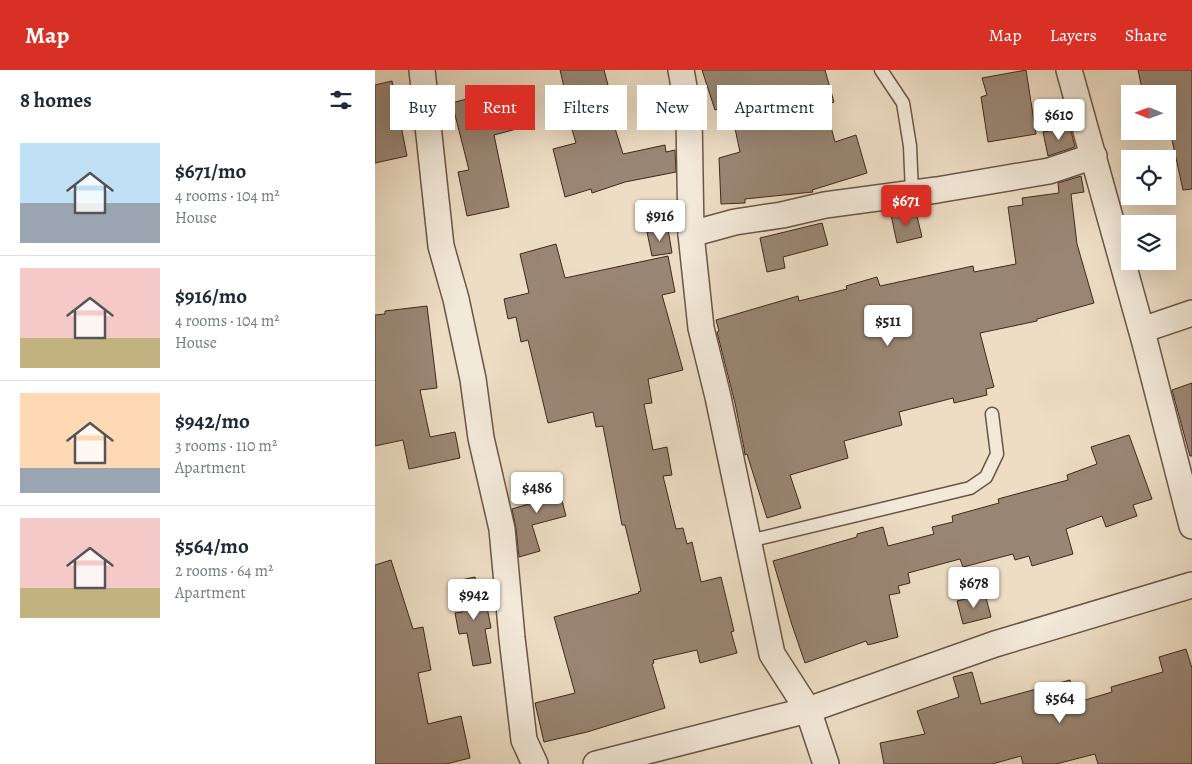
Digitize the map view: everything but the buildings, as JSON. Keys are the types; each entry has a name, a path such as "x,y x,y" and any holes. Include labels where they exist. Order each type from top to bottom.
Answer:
{"street":[{"path":"422,70 441,246 457,298 473,379 481,438 502,530 524,740 535,764"},
{"path":"681,70 689,115 691,234 701,328 718,397 772,654 808,710 826,764"},
{"path":"1069,70 1142,330 1192,526"},
{"path":"691,234 735,222 782,215 825,205 1049,171 1094,156"},
{"path":"1142,330 1192,313"},
{"path":"596,764 808,710 995,644 1192,585"}],"lane":[{"path":"881,70 903,103 910,146 912,193"},
{"path":"749,541 970,488 986,477 997,454 992,414"}]}
